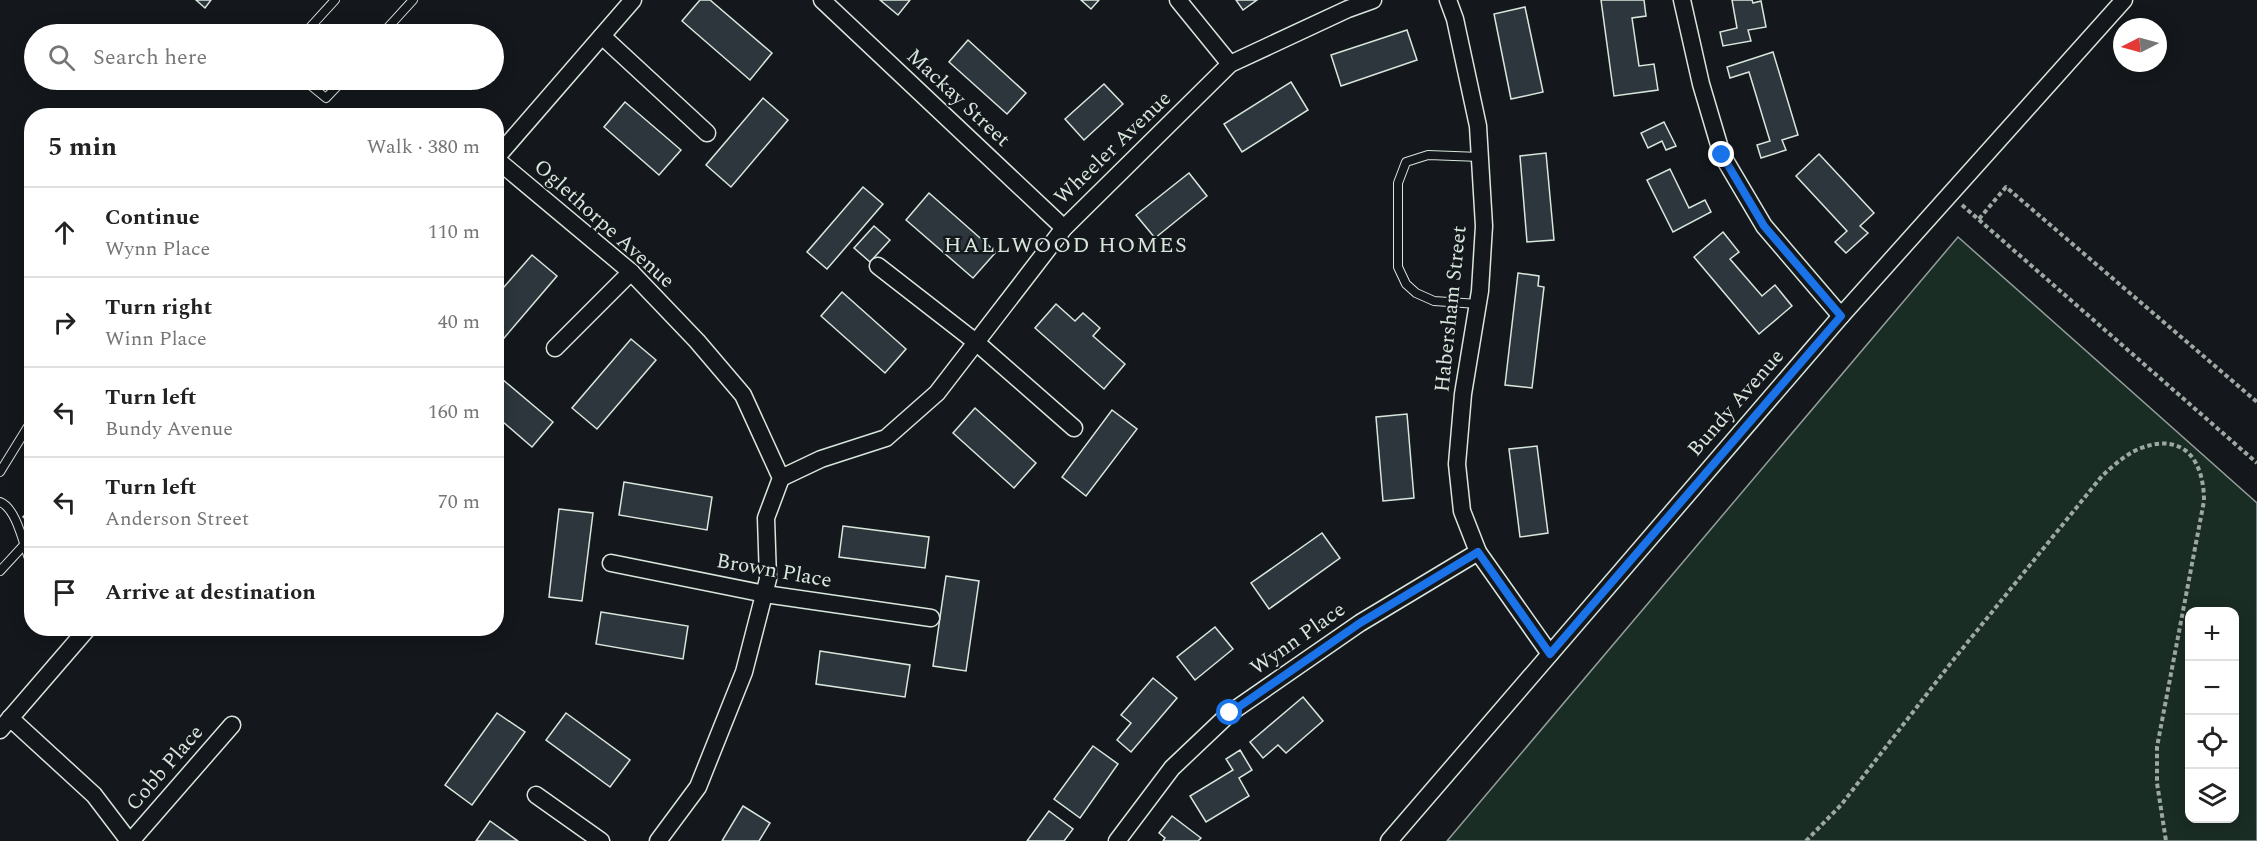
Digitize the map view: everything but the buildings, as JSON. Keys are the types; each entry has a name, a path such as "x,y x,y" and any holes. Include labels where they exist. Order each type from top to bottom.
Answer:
{"street":[{"path":"504,149 633,0"},
{"name":"Mackay Street","path":"822,0 1064,228"},
{"path":"1178,0 1230,64"},
{"name":"Wheeler Avenue","path":"781,478 821,459 886,438 937,393 1064,228 1230,64 1348,9 1373,0"},
{"name":"Habersham Street","path":"1448,0 1455,19 1479,126 1484,226 1478,304 1463,394 1457,464 1462,511 1478,552 1550,654"},
{"path":"1682,0 1701,84 1722,155 1764,226 1841,316"},
{"name":"Bundy Avenue","path":"1389,841 1841,316 2124,0"},
{"path":"602,36 707,133"},
{"name":"Oglethorpe Avenue","path":"504,165 631,272 697,341 743,395 781,478"},
{"path":"878,266 977,343 1074,428"},
{"path":"555,348 631,272"},
{"path":"658,841 698,787 744,672 768,579 766,518 781,478"},
{"name":"Wynn Place","path":"1117,841 1172,768 1230,713 1360,623 1478,552"},
{"name":"Brown Place","path":"611,562 765,594 931,618"},
{"path":"81,636 5,724 94,795 130,841"},
{"name":"Cobb Place","path":"130,841 232,725"},
{"path":"536,795 601,841"}],"lane":[{"path":"313,24 335,0"},
{"path":"391,24 413,0"},
{"path":"316,90 326,98 334,90"},
{"path":"1478,304 1434,301 1416,293 1406,284 1398,267 1398,183 1406,162 1428,155 1480,157"},
{"path":"0,471 24,433"},
{"path":"0,502 7,505 14,516 24,545 0,571"}],"path":[{"path":"1979,219 2006,186 2257,402"},
{"path":"1950,194 2257,463"},
{"path":"1806,841 1841,805 1954,659 2102,476 2118,462 2144,447 2160,444 2184,448 2193,456 2204,486 2204,501 2157,747 2157,783 2166,841"}],"green space":[{"path":"1958,237 2257,503 2257,841 1447,841"}],"district":[{"name":"HALLWOOD HOMES","path":"1066,245"}],"route":[{"path":"1230,713 1360,623 1478,552 1550,654 1841,316 1764,226 1722,155"}]}
